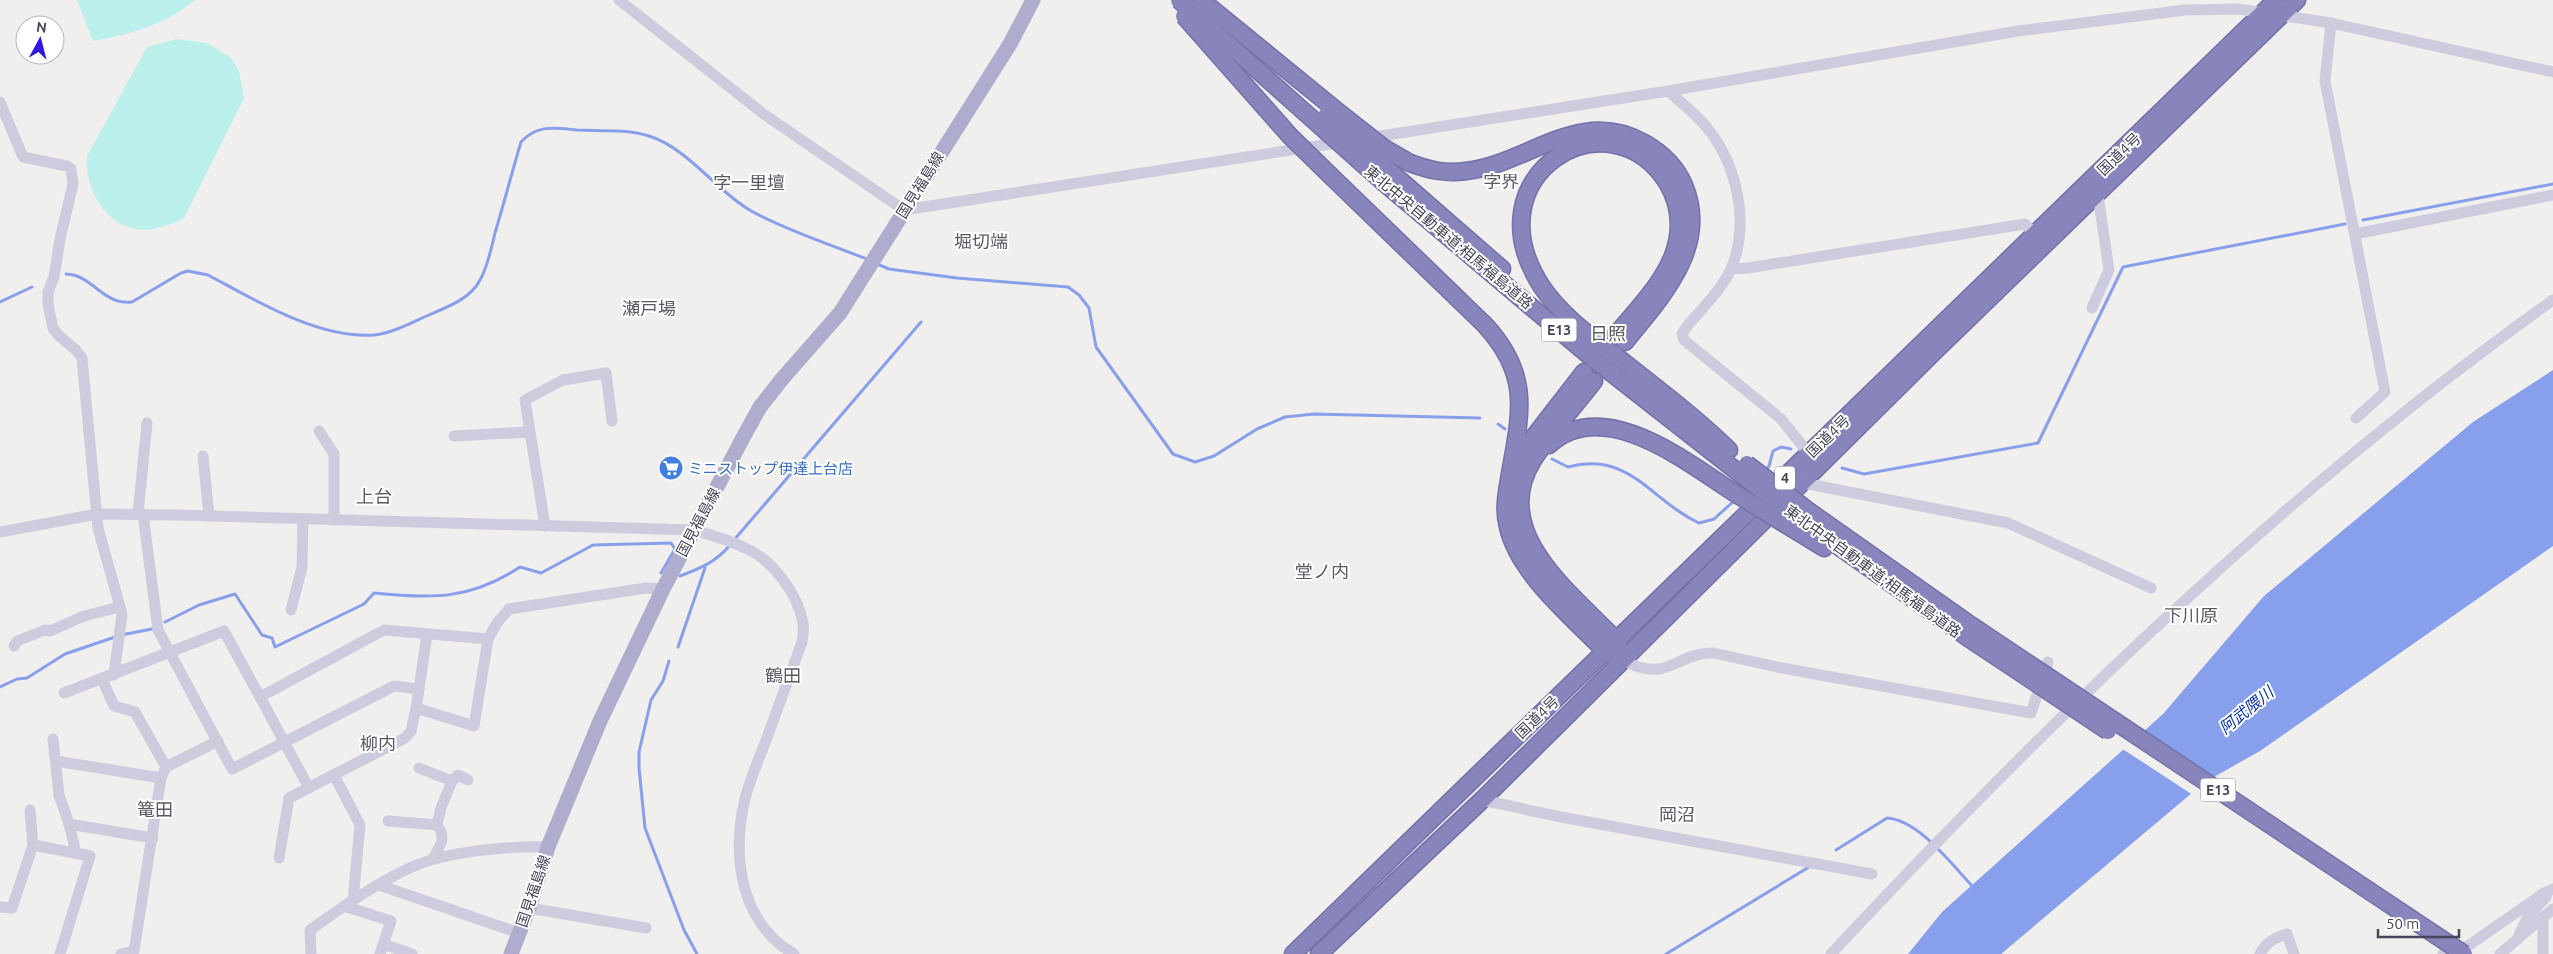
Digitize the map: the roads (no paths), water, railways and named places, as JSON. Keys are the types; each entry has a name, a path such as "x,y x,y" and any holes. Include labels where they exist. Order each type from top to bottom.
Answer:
{"highway":[{"path":"1171,0 1284,129 1485,325 1504,349 1516,373 1520,401 1506,514 1512,540 1517,552 1535,578 1611,646"},
{"name":"東北中央自動車道;相馬福島道路","path":"1179,0 1388,178 1586,353 1743,468 1802,520 1943,621 1969,632 2464,954"},
{"path":"1200,0 1342,116 1384,148 1410,163 1440,172 1467,171 1494,164 1570,134 1591,130 1628,135 1660,153 1674,168 1686,190 1691,212 1690,237 1684,260 1672,283 1620,339 1670,263 1678,236 1678,213 1672,192 1659,170 1647,158 1622,146 1602,144 1582,146 1563,153 1545,165 1531,182 1523,202 1520,225 1523,245 1530,265 1542,287 1558,306 1583,330 1705,426 1729,450"},
{"name":"東北中央自動車道;相馬福島道路","path":"1200,0 1388,178 1729,450 1743,468"},
{"name":"国道4号","path":"1320,954 1482,800 1623,660 1794,479 1809,454 2264,12 2297,0"},
{"name":"国道4号","path":"1293,954 1611,646 1794,479 2098,195 2279,7"},
{"path":"1510,476 1529,443 1589,377 1533,460 1522,483 1520,496 1522,521 1531,545 1548,570 1623,660"},
{"path":"1533,460 1557,438 1589,427 1605,427 1640,437 1664,448 1733,492 1802,520"},
{"name":"東北中央自動車道;相馬福島道路","path":"1802,520 2445,954"}],"main road":[{"name":"国見福島線","path":"511,954 529,908 548,847 600,721 663,589 760,407 840,313 1010,44 1033,0"}],"street":[{"path":"619,0 766,115 904,210 1668,91 2027,30 2185,10 2231,9 2264,12"},
{"path":"2279,7 2331,22 2553,72"},
{"path":"2331,22 2325,81 2385,392 2356,418"},
{"path":"1668,91 1702,122 1719,144 1731,170 1738,194 1740,221 1738,245 1731,269 1720,288 1685,329 1682,334 1684,340 1781,419 1809,454"},
{"path":"0,102 23,157 67,166 73,175 73,184 60,239 56,269 48,292 48,305 58,336 76,350 82,358 98,528 122,614 114,675"},
{"path":"2092,308 2109,270 2098,195"},
{"path":"2355,234 2553,195"},
{"path":"1731,269 1748,268 2025,224 2036,235"},
{"path":"1831,954 1934,845 2103,678 2230,559 2305,494 2420,400 2553,300"},
{"path":"545,526 524,400 563,380 606,373 612,421"},
{"path":"147,423 141,514 158,630 232,769 394,686 419,689"},
{"path":"320,431 334,454 334,520"},
{"path":"454,436 529,432"},
{"path":"203,456 209,516"},
{"path":"1794,479 2008,523 2151,588"},
{"path":"0,532 98,514 141,514 694,530 747,548 767,563 791,592 800,609 804,625 802,642 744,802 739,858 746,896 752,911 773,940 794,954"},
{"path":"291,610 302,567 303,519"},
{"path":"416,708 474,726 488,639 497,623 509,610 517,607 646,588 663,589"},
{"path":"14,646 17,641 45,630 50,631 84,616 120,607"},
{"path":"260,697 384,630 488,639"},
{"path":"64,693 224,631 309,788"},
{"path":"279,858 289,798 405,738 411,731 427,634"},
{"path":"1623,660 1645,670 1660,670 1706,653 1714,653 1782,668 2031,713 2048,662"},
{"path":"102,679 114,706 135,712 166,768"},
{"path":"53,739 59,795 76,853"},
{"path":"121,954 134,950 161,778 166,768 218,741"},
{"path":"56,761 161,778"},
{"path":"418,768 452,781"},
{"path":"334,775 360,825 348,903"},
{"path":"437,825 441,808 452,781 458,775 468,780"},
{"path":"1482,800 1561,817 1872,874"},
{"path":"0,907 12,908 33,845 30,810"},
{"path":"388,821 437,825 443,832 442,844 433,859"},
{"path":"69,824 153,838"},
{"path":"33,845 90,856 60,954"},
{"path":"311,954 310,930 348,903 412,867 433,859 518,846 548,847"},
{"path":"379,885 519,933"},
{"path":"2445,954 2468,946 2544,892 2553,890"},
{"path":"2516,940 2527,918 2553,890"},
{"path":"348,903 391,921 382,949 412,954"},
{"path":"529,908 646,928"},
{"path":"2500,954 2553,909"},
{"path":"2542,954 2543,917"},
{"path":"2260,954 2264,945 2275,938 2287,934 2294,954"}],"water":[{"name":"阿武隈川","path":"2553,370 2553,546 2260,751 2205,782 2001,954 1908,954 1942,912 2163,714 2264,596 2473,422"}],"waterway":[{"path":"66,274 83,279 113,299 122,302 132,302 181,273 188,271 208,275 266,306 331,331 353,335 374,335 388,332 452,305 465,297 476,286 483,275 487,263 521,142 533,132 547,128 632,132 649,136 677,150 727,193 753,212 796,232 869,260"},
{"path":"2363,220 2553,184"},
{"path":"1842,468 1864,474 2038,443 2123,267 2345,224"},
{"path":"877,264 889,269 957,278 1068,287 1079,295 1089,308 1096,347 1173,454 1195,462 1214,456 1257,429 1285,417 1314,414 1480,418"},
{"path":"0,302 32,287"},
{"path":"734,540 921,322"},
{"path":"1498,424 1505,429"},
{"path":"1765,471 1769,466 1773,451 1781,447 1791,449"},
{"path":"1552,459 1568,467 1589,464 1607,465 1624,471 1682,514 1699,523 1714,519 1735,500"},
{"path":"165,622 199,605 235,594 262,635 272,638 275,647 364,604 374,593 414,596 450,595 484,586 520,567 541,573 593,545 671,543 675,549 661,573"},
{"path":"680,576 708,564 730,545"},
{"path":"678,647 705,568"},
{"path":"121,635 152,629"},
{"path":"0,687 17,679 27,678 65,654 115,637"},
{"path":"669,661 663,681 651,700 639,752 639,768 645,828 684,930 697,954"},
{"path":"1836,850 1887,818 1899,821 1923,835 1974,888"},
{"path":"1666,954 1809,867"}],"place":[{"name":"ミニストップ伊達上台店","path":"671,468"}],"district":[{"name":"字界","path":"1501,181"},
{"name":"字一里壇","path":"749,182"},
{"name":"堀切端","path":"981,241"},
{"name":"瀬戸場","path":"649,308"},
{"name":"日照","path":"1608,333"},
{"name":"上台","path":"374,496"},
{"name":"堂ノ内","path":"1322,571"},
{"name":"下川原","path":"2191,615"},
{"name":"鶴田","path":"783,675"},
{"name":"柳内","path":"378,743"},
{"name":"篭田","path":"155,809"},
{"name":"岡沼","path":"1677,814"}]}
